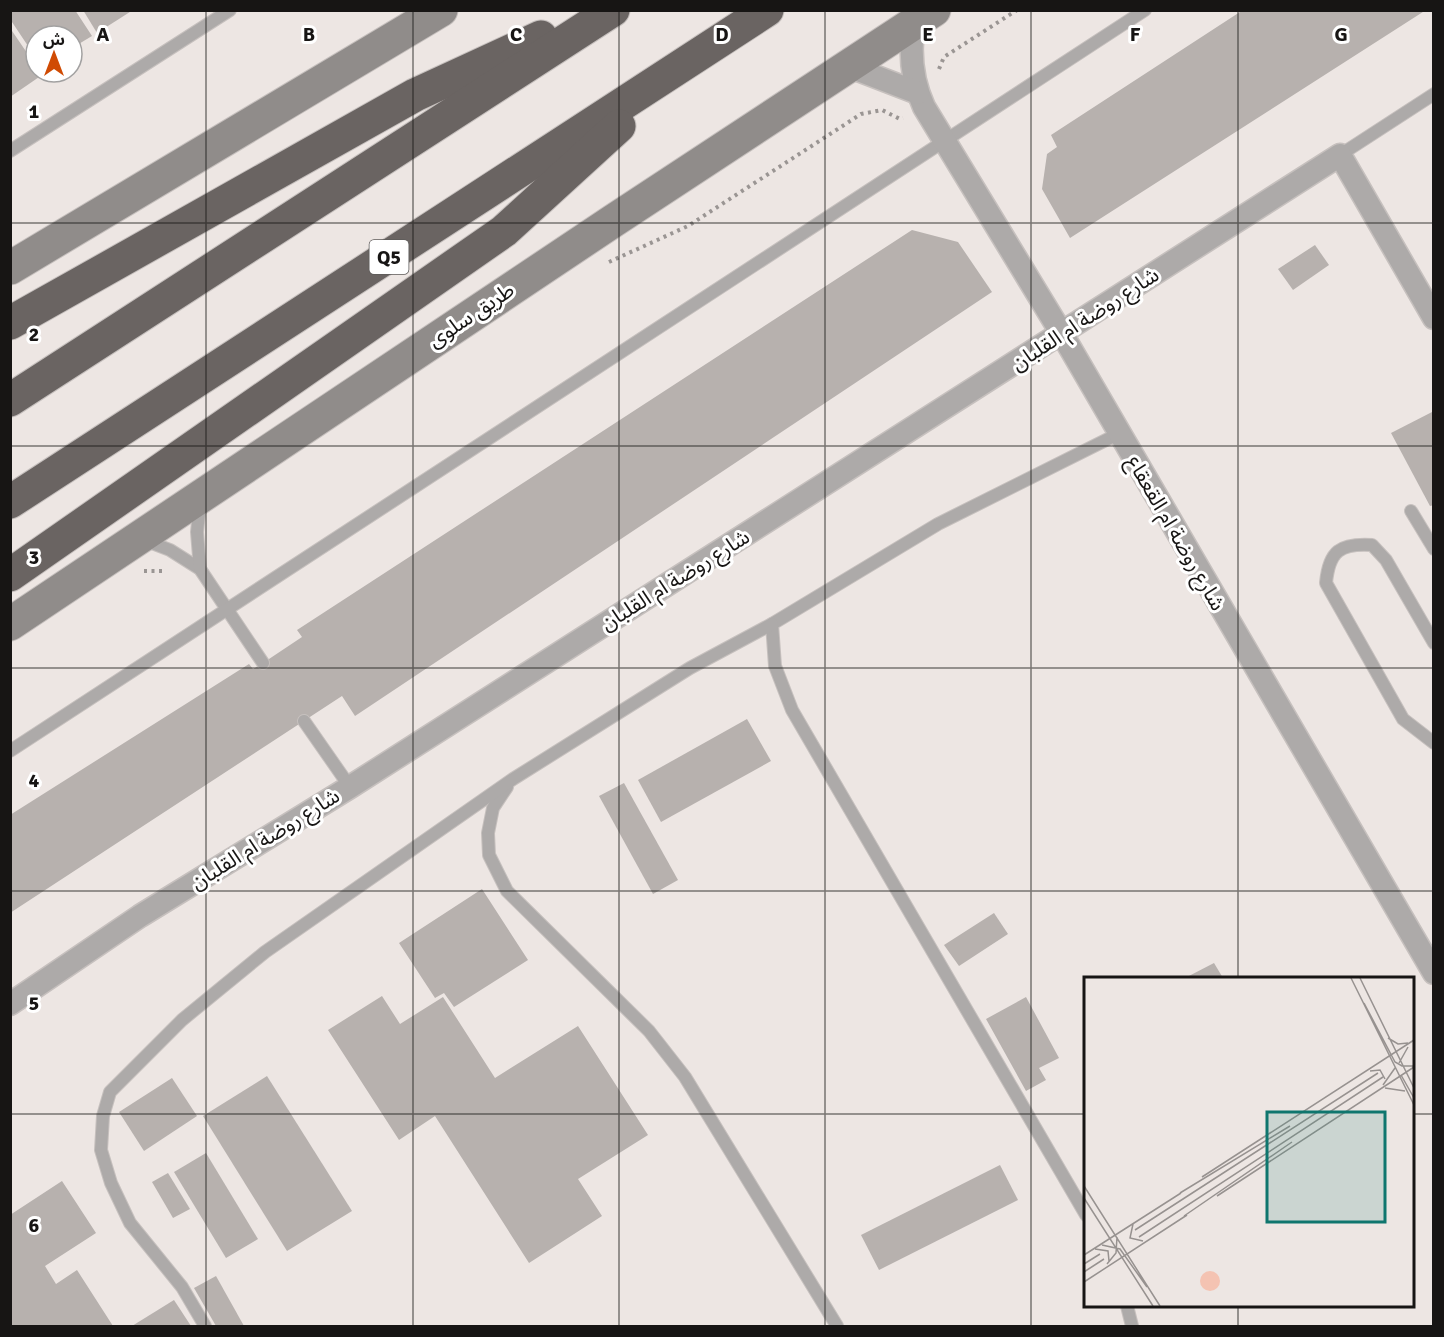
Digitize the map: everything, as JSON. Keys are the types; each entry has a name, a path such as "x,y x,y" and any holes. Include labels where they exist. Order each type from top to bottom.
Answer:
{"highway":[{"path":"10,322 415,95 597,10"},
{"path":"10,400 613,10"},
{"name":"Q5","path":"10,502 767,10"},
{"path":"10,575 504,231 692,60"}],"main road":[{"path":"10,268 441,10"},
{"name":"طريق سلوى","path":"10,624 924,16"}],"street":[{"name":"شارع روضة ام القعقاع","path":"924,16 911,58 921,100 1062,334 1118,434 1434,973"},
{"path":"848,66 921,100"},
{"path":"1340,155 1434,318"},
{"name":"شارع روضة ام القلبان","path":"10,1004 140,916 350,787 1340,155"}],"lane":[{"path":"10,151 230,10"},
{"path":"10,751 1145,10"},
{"path":"1340,155 1434,94"},
{"path":"205,1326 182,1287 130,1223 111,1183 101,1150 103,1116 110,1092 182,1020 265,952 513,779 690,668 772,624 938,524 1118,434"},
{"path":"201,572 197,532 202,495"},
{"path":"1411,511 1434,549"},
{"path":"137,538 170,550 201,572 226,612 263,663"},
{"path":"1433,743 1403,719 1326,583 1328,562 1339,550 1353,544 1372,545 1386,560 1434,643"},
{"path":"772,624 776,666 792,710 1084,1212"},
{"path":"304,721 350,787"},
{"path":"513,779 493,808 488,833 489,855 507,891 649,1031 686,1077 837,1326"},
{"path":"1127,1307 1132,1326"}],"path":[{"path":"601,267 687,226 861,114 882,110 900,119 921,100 942,95 936,76 944,57 1017,10"},
{"path":"138,574 160,570 175,576 185,585 201,572"}],"building":[{"path":"10,10 75,10 92,36 84,41 84,24 24,24 24,40 10,19"},
{"path":"83,10 133,10 97,33"},
{"path":"1243,10 1426,10 1070,238 1042,189 1047,154 1057,147 1051,135"},
{"path":"10,28 24,48 24,84 29,84 10,97"},
{"path":"912,230 958,242 992,292 355,716 342,696 10,913 10,815 249,664 253,669 263,663 302,637 297,630"},
{"path":"1315,245 1329,265 1293,290 1278,269"},
{"path":"1434,411 1434,505 1430,506 1391,433"},
{"path":"747,719 771,761 661,822 638,780"},
{"path":"624,783 678,880 653,894 599,796"},
{"path":"482,889 528,960 454,1007 444,993 435,998 399,943"},
{"path":"994,913 1008,934 959,966 944,945"},
{"path":"1214,963 1222,977 1187,977"},
{"path":"382,996 400,1024 443,997 495,1078 578,1026 648,1135 578,1179 602,1216 529,1263 435,1116 399,1140 328,1030"},
{"path":"1026,997 1059,1058 1039,1068 1046,1080 1026,1091 986,1019"},
{"path":"267,1076 352,1211 287,1251 203,1116"},
{"path":"172,1078 197,1116 144,1151 119,1112"},
{"path":"206,1153 258,1239 226,1258 174,1172"},
{"path":"1000,1165 1018,1200 879,1270 861,1235"},
{"path":"168,1173 190,1209 173,1218 152,1182"},
{"path":"62,1181 96,1233 45,1266 56,1284 77,1270 113,1326 10,1326 10,1215"},
{"path":"216,1276 244,1326 216,1326 194,1288"},
{"path":"174,1300 191,1326 132,1326"}]}
